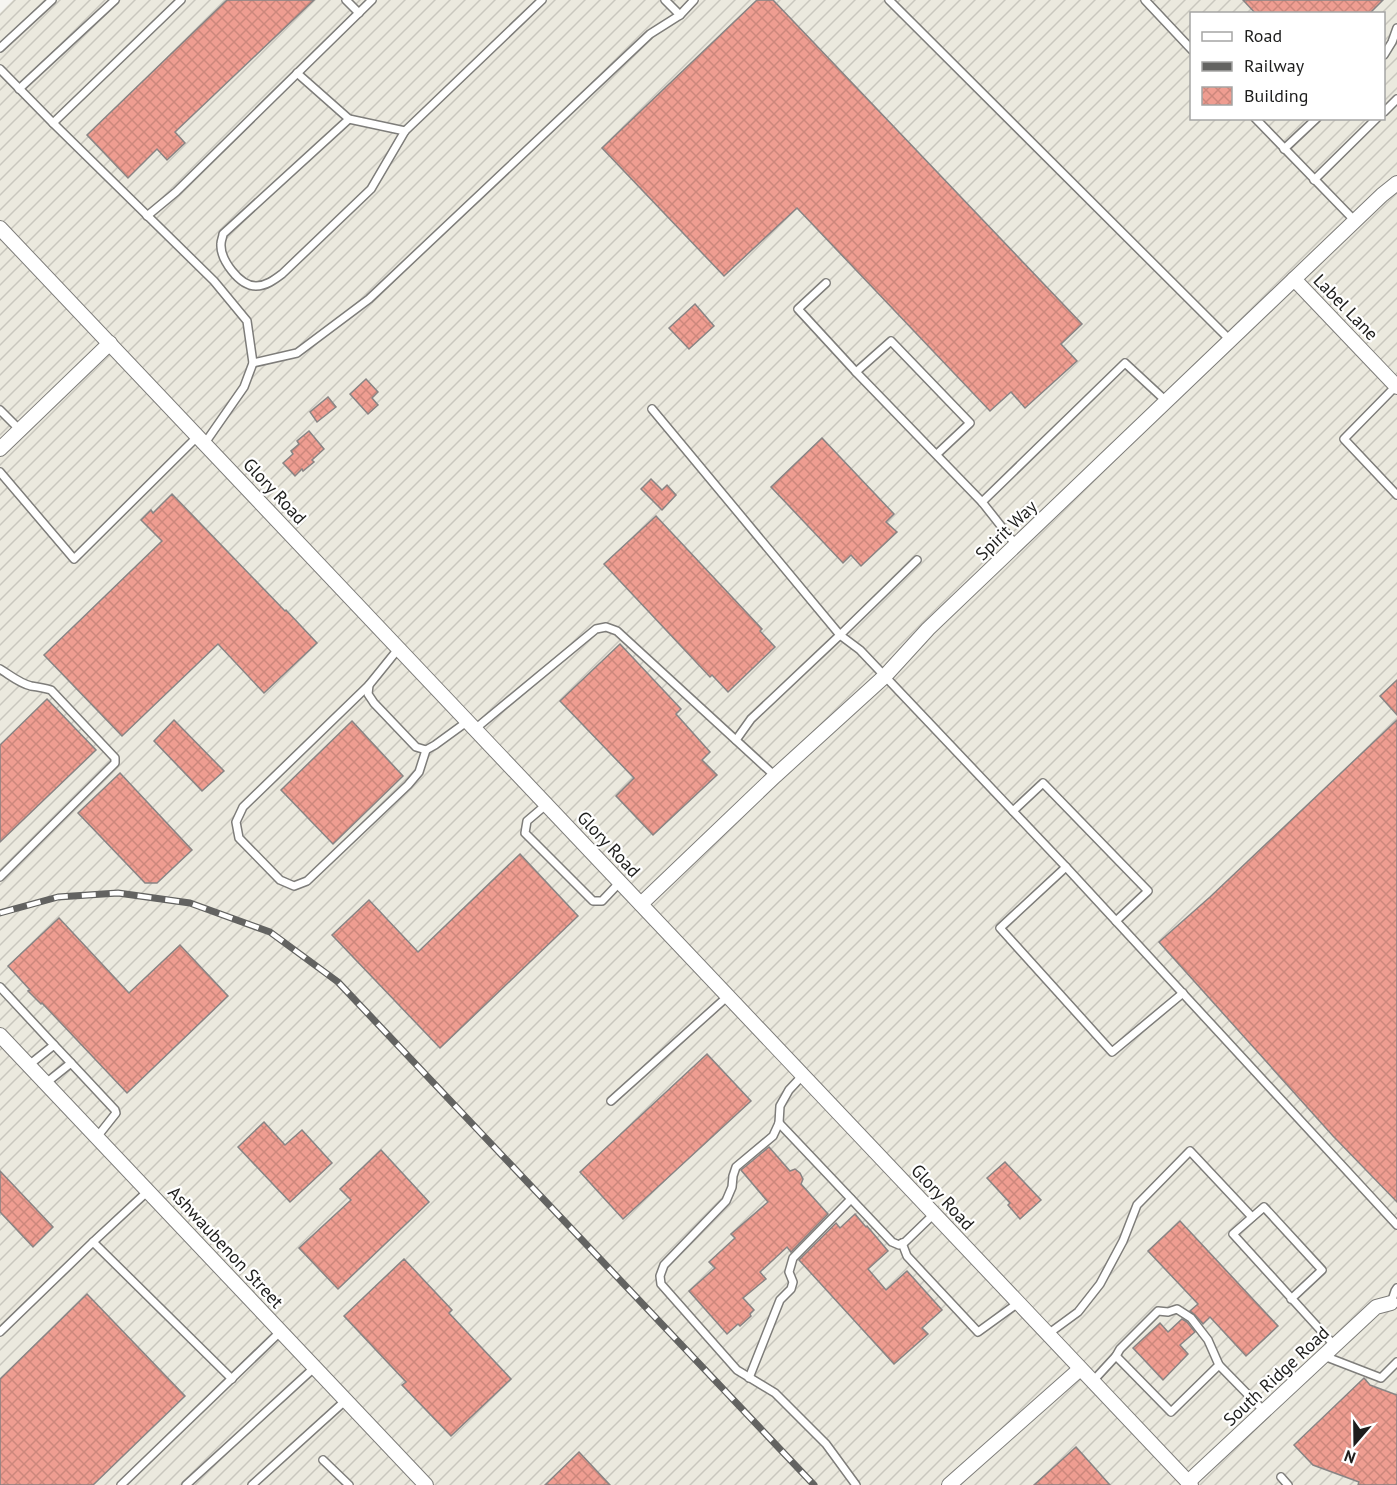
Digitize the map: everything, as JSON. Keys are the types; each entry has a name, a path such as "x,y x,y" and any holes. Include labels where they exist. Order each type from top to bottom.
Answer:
{"street":[{"name":"Spirit Way","path":"641,904 775,776 885,676 928,629 1397,183"},
{"name":"Glory Road","path":"0,228 1189,1483"},
{"name":"Label Lane","path":"1294,279 1397,386"},
{"path":"0,449 111,343"},
{"name":"Ashwaubenon Street","path":"0,1035 426,1485"},
{"name":"South Ridge Road","path":"1189,1483 1376,1307 1391,1303"},
{"path":"949,1485 1080,1369"}],"lane":[{"path":"0,48 52,0"},
{"path":"19,89 115,0"},
{"path":"53,123 181,0"},
{"path":"346,0 359,13"},
{"path":"147,216 176,192 372,0"},
{"path":"350,119 223,234 221,245 228,266 242,281 253,286 267,284 282,274 371,189 405,131 542,0"},
{"path":"665,0 680,15"},
{"path":"253,363 297,353 369,299 650,34 680,15 694,0"},
{"path":"889,0 1230,340"},
{"path":"1145,0 1190,49"},
{"path":"1385,52 1397,28"},
{"path":"0,69 214,281 247,321 253,363 244,387 202,440 74,559 0,472"},
{"path":"297,73 350,119 405,131"},
{"path":"1385,110 1397,99"},
{"path":"1257,120 1355,221"},
{"path":"1284,149 1315,120"},
{"path":"1314,180 1375,120"},
{"path":"826,283 798,309 982,502 1016,545"},
{"path":"856,372 891,341 970,423 937,454"},
{"path":"982,502 1125,363 1166,402"},
{"path":"1397,386 1344,439 1397,495"},
{"path":"652,409 840,635 860,650 1066,867 1397,1225"},
{"path":"0,410 20,430"},
{"path":"735,740 752,720 916,560"},
{"path":"399,648 369,685 243,807 236,822 239,838 280,880 294,886 307,881 408,785 419,772 426,750 472,725 601,627 617,631 775,776"},
{"path":"0,668 17,680 31,686 51,690 115,758 115,763 0,877"},
{"path":"369,685 368,694 374,703 416,747 426,750"},
{"path":"1013,811 1043,783 1148,891 1116,921"},
{"path":"547,804 527,821 525,833 593,901 602,901 620,882"},
{"path":"1066,867 1000,928 1112,1052 1183,993"},
{"path":"0,987 115,1110 116,1113 97,1137"},
{"path":"610,1101 728,996"},
{"path":"29,1065 54,1045"},
{"path":"46,1083 71,1064"},
{"path":"803,1075 789,1090 780,1106 779,1123 772,1136 736,1167 732,1187 726,1201 664,1265 660,1276 661,1284 737,1370 775,1393 826,1444 856,1485"},
{"path":"779,1123 892,1242 899,1245 934,1214"},
{"path":"1048,1334 1078,1312 1100,1284 1123,1241 1137,1205 1190,1151 1252,1217"},
{"path":"0,1332 148,1191"},
{"path":"749,1378 780,1300 791,1289 793,1282 789,1272 792,1258 851,1199"},
{"path":"1291,1299 1322,1270 1264,1207 1233,1234 1291,1299 1335,1346"},
{"path":"93,1242 232,1378"},
{"path":"902,1243 907,1256 978,1332 1018,1303"},
{"path":"1391,1303 1397,1288"},
{"path":"1093,1381 1120,1349 1158,1311 1168,1312 1177,1309 1197,1325 1208,1340 1219,1365 1264,1411"},
{"path":"121,1485 281,1331"},
{"path":"1116,1356 1171,1412 1219,1365"},
{"path":"1324,1356 1381,1378 1397,1362"},
{"path":"186,1485 315,1367"},
{"path":"252,1485 346,1400"},
{"path":"323,1460 349,1485"},
{"path":"1281,1477 1288,1485"}],"shaded area":[{"path":"13,0 1397,0 1397,1485 0,1485 0,13"}],"building":[{"path":"227,0 314,0 175,132 185,143 167,160 157,149 128,178 87,135"},
{"path":"757,0 773,0 1082,324 1061,344 1077,361 1025,408 1011,392 990,411 797,208 724,276 602,148"},
{"path":"1243,0 1383,0 1371,12 1254,12"},
{"path":"695,304 714,326 689,349 669,328"},
{"path":"366,379 378,392 372,398 378,405 368,414 350,394"},
{"path":"328,397 336,407 317,422 310,412"},
{"path":"309,431 324,449 312,460 314,462 295,476 283,463 293,454 291,451 299,444 297,441"},
{"path":"822,438 894,514 886,522 897,532 861,566 851,555 843,563 771,487"},
{"path":"651,479 662,490 667,485 676,495 662,510 641,489"},
{"path":"172,494 317,643 264,693 218,644 122,736 44,655 162,541 141,520 151,510 153,513"},
{"path":"656,516 762,629 760,631 775,647 728,692 712,675 710,677 604,564"},
{"path":"620,644 681,709 676,714 710,752 702,760 717,775 653,835 616,796 634,778 560,701"},
{"path":"1397,680 1397,715 1380,696"},
{"path":"47,699 96,750 0,842 0,745"},
{"path":"174,720 224,771 202,791 154,741"},
{"path":"1397,720 1397,1202 1333,1136 1159,942 1210,897"},
{"path":"352,721 403,776 333,844 281,790"},
{"path":"120,773 192,850 157,883 145,883 78,813"},
{"path":"520,854 578,916 440,1048 332,935 369,900 418,952"},
{"path":"59,918 129,993 180,945 228,996 127,1093 28,991 30,990 8,966"},
{"path":"707,1054 751,1101 623,1219 580,1172"},
{"path":"264,1122 285,1145 302,1130 332,1163 290,1202 238,1147"},
{"path":"769,1147 790,1171 795,1169 800,1173 803,1179 801,1184 828,1214 791,1252 787,1247 760,1272 766,1279 743,1298 754,1310 751,1316 727,1334 689,1291 715,1268 709,1262 735,1238 731,1234 768,1202 741,1170"},
{"path":"381,1150 429,1202 338,1289 299,1248 351,1200 340,1189"},
{"path":"1005,1162 1041,1200 1020,1219 1008,1205 1010,1203 987,1178"},
{"path":"0,1171 53,1227 33,1247 0,1212"},
{"path":"855,1214 888,1251 868,1269 886,1290 907,1271 942,1310 922,1328 928,1334 894,1364 799,1260 836,1223 840,1228"},
{"path":"1180,1221 1278,1326 1246,1356 1210,1317 1203,1324 1190,1311 1198,1304 1148,1251"},
{"path":"404,1259 452,1310 449,1313 511,1379 451,1436 402,1385 406,1382 344,1316"},
{"path":"87,1294 185,1396 93,1485 0,1485 0,1379"},
{"path":"1182,1319 1195,1332 1180,1345 1188,1354 1163,1380 1133,1348 1160,1323 1168,1332"},
{"path":"1364,1378 1370,1385 1397,1395 1397,1485 1358,1485 1359,1482 1313,1465 1294,1445"},
{"path":"1076,1447 1110,1485 1034,1485"},
{"path":"579,1452 610,1485 545,1485"}],"railway":[{"path":"0,913 58,897 118,893 190,903 270,932 338,982 814,1485"}]}
